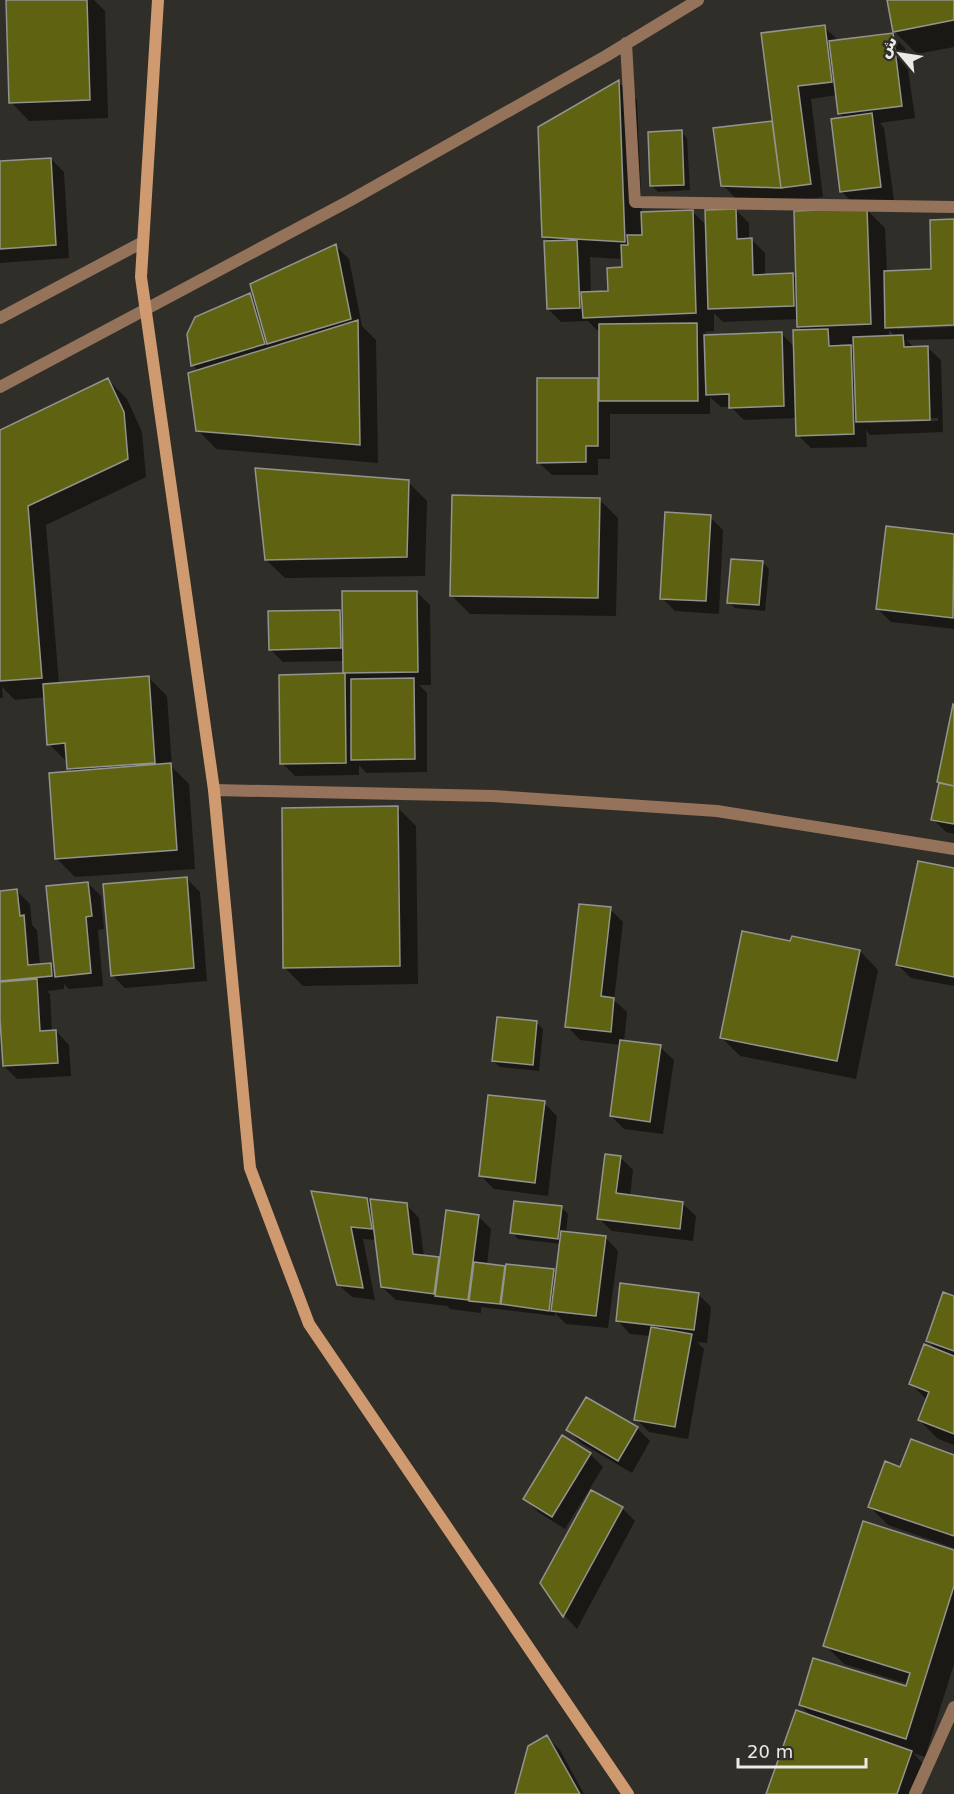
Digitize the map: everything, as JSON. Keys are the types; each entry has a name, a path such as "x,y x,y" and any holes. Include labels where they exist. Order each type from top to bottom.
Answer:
{"street":[{"path":"158,0 141,277 214,790 250,1168 309,1324 628,1794"},
{"path":"0,387 359,195 626,44 698,0"},
{"path":"626,44 635,201 954,207"},
{"path":"0,318 142,242"},
{"path":"214,790 494,796 717,811 954,849"},
{"path":"915,1794 954,1707"}],"building":[{"path":"6,0 87,0 90,100 9,103"},
{"path":"887,0 954,0 954,20 893,32"},
{"path":"825,25 832,82 798,86 811,184 781,188 761,33"},
{"path":"893,33 902,106 838,114 829,41"},
{"path":"619,80 625,242 542,237 538,127"},
{"path":"872,113 881,187 840,192 831,119"},
{"path":"772,121 781,188 721,186 713,128"},
{"path":"682,130 684,185 650,186 648,132"},
{"path":"51,158 56,245 0,249 0,161"},
{"path":"867,208 871,324 797,327 794,211"},
{"path":"736,209 737,239 752,238 753,275 793,273 794,306 708,309 705,210"},
{"path":"693,210 696,313 583,318 581,292 608,291 607,268 622,267 621,245 628,245 627,235 642,235 641,212"},
{"path":"954,219 954,325 885,328 884,271 931,269 930,220"},
{"path":"577,240 580,308 547,309 544,241"},
{"path":"336,244 351,319 267,344 250,284"},
{"path":"250,293 265,344 191,366 187,334 195,317"},
{"path":"358,320 360,445 196,431 188,373"},
{"path":"697,323 698,401 599,401 599,324"},
{"path":"828,329 829,346 851,345 854,434 796,436 793,330"},
{"path":"782,332 784,406 729,408 729,394 706,395 704,335"},
{"path":"903,335 904,347 928,346 930,420 856,422 853,337"},
{"path":"108,378 124,412 128,459 28,506 42,678 0,681 0,430"},
{"path":"537,378 598,378 598,446 586,446 586,462 537,463"},
{"path":"255,468 409,480 407,557 265,560"},
{"path":"452,495 600,498 598,598 450,596"},
{"path":"665,512 711,515 706,601 660,599"},
{"path":"886,526 954,534 953,618 876,609"},
{"path":"731,559 763,561 759,605 727,603"},
{"path":"342,591 417,591 418,672 343,673"},
{"path":"340,610 341,648 269,650 268,611"},
{"path":"345,673 346,763 280,764 279,675"},
{"path":"149,676 155,763 67,769 65,743 47,745 43,684"},
{"path":"414,678 415,759 351,760 351,679"},
{"path":"954,705 954,786 937,782"},
{"path":"171,763 177,850 55,859 49,773"},
{"path":"939,783 954,786 954,824 931,820"},
{"path":"398,806 400,966 283,968 282,808"},
{"path":"918,861 954,868 954,977 896,965"},
{"path":"187,877 194,968 111,976 103,884"},
{"path":"88,882 92,916 86,917 91,973 55,977 46,886"},
{"path":"17,889 20,916 24,915 28,965 51,963 52,976 0,981 0,891"},
{"path":"579,904 611,907 601,996 614,998 611,1032 565,1027"},
{"path":"742,931 790,941 792,936 860,950 837,1061 720,1038"},
{"path":"37,979 40,1031 56,1030 58,1063 3,1066 0,982"},
{"path":"497,1017 537,1021 533,1065 492,1061"},
{"path":"620,1040 661,1045 650,1122 610,1116"},
{"path":"488,1095 545,1101 535,1183 479,1176"},
{"path":"605,1154 621,1156 616,1193 683,1202 680,1229 597,1219"},
{"path":"311,1191 367,1198 372,1229 351,1227 363,1288 337,1285"},
{"path":"370,1199 407,1203 413,1254 439,1257 434,1294 381,1287"},
{"path":"514,1201 562,1206 558,1239 510,1233"},
{"path":"446,1210 479,1215 468,1300 435,1296"},
{"path":"561,1231 606,1236 596,1316 551,1311"},
{"path":"474,1262 505,1266 500,1304 469,1301"},
{"path":"506,1264 554,1269 549,1311 501,1304"},
{"path":"620,1283 699,1293 694,1330 616,1321"},
{"path":"943,1292 954,1296 954,1351 926,1341"},
{"path":"651,1327 692,1334 675,1427 634,1420"},
{"path":"924,1344 954,1356 954,1434 918,1420 929,1392 909,1384"},
{"path":"586,1397 638,1427 618,1461 566,1430"},
{"path":"562,1435 591,1453 552,1517 523,1499"},
{"path":"911,1439 954,1455 954,1536 868,1507 885,1461 900,1467"},
{"path":"591,1490 623,1507 563,1617 540,1583"},
{"path":"863,1521 954,1550 954,1586 906,1739 799,1705 813,1658 906,1686 910,1673 823,1646"},
{"path":"796,1710 912,1751 897,1794 766,1794"},
{"path":"547,1735 580,1794 515,1794 528,1746"}]}
